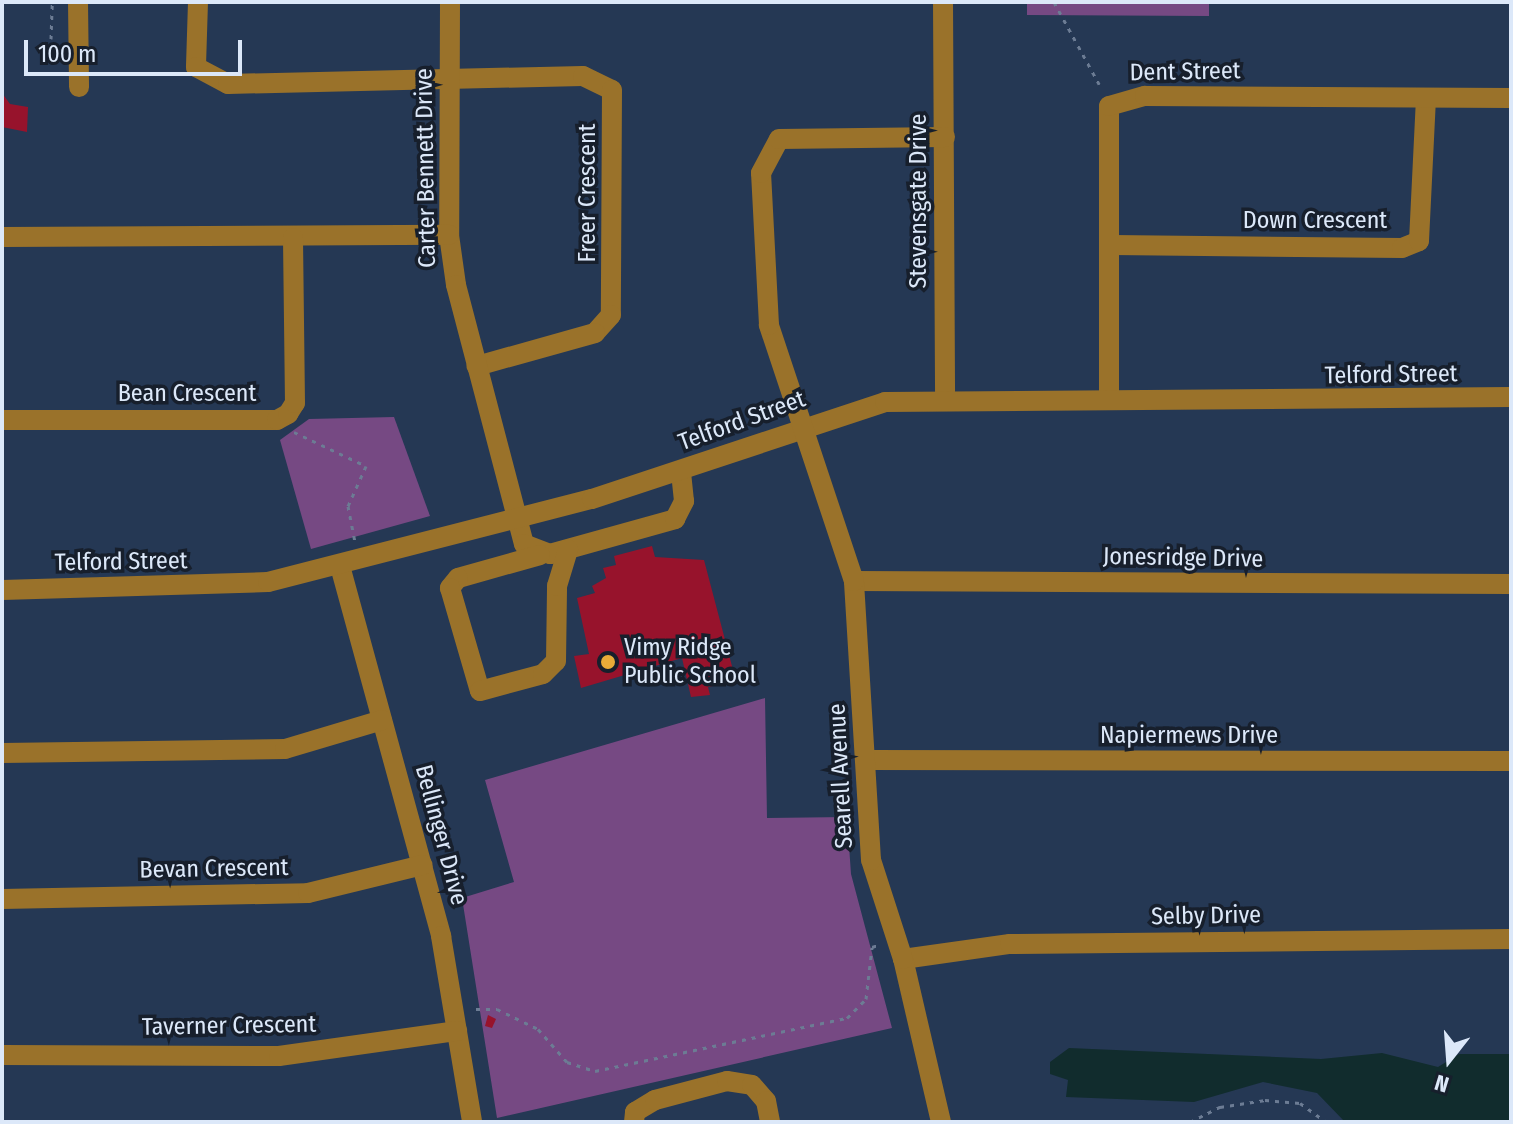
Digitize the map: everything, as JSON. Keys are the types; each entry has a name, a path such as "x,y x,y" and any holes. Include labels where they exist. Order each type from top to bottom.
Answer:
{"street":[{"path":"78,2 79,87"},
{"path":"198,2 196,67 228,84 449,78"},
{"name":"Carter Bennett Drive","path":"450,2 449,235 477,366 524,544 540,555"},
{"name":"Stevensgate Drive","path":"943,2 945,400"},
{"name":"Freer Crescent","path":"449,78 583,76 612,90 614,108 614,288 607,324 477,366"},
{"name":"Dent Street","path":"1109,400 1112,245 1109,106 1125,96 1511,98"},
{"name":"Down Crescent","path":"1112,245 1402,248 1419,241 1426,98"},
{"name":"Searell Avenue","path":"941,1122 903,959 871,860 854,581 802,426 764,293 765,156 779,139 945,137"},
{"path":"2,237 449,235"},
{"name":"Bean Crescent","path":"2,420 282,417 295,403 293,238"},
{"name":"Telford Street","path":"2,590 230,586 340,566 681,470 802,426 885,402 1511,397"},
{"path":"568,550 557,586 556,661 543,674 480,691 450,588 458,578 675,519 684,501 681,470"},
{"name":"Bellinger Drive","path":"340,566 423,865 472,1122"},
{"name":"Jonesridge Drive","path":"854,581 1511,584"},
{"path":"2,753 285,749 382,720"},
{"name":"Napiermews Drive","path":"867,760 1511,761"},
{"name":"Bevan Crescent","path":"2,899 308,893 423,865"},
{"name":"Selby Drive","path":"903,959 996,944 1511,939"},
{"name":"Taverner Crescent","path":"2,1055 279,1056 457,1031"},
{"path":"634,1122 635,1112 655,1100 727,1081 752,1085 766,1101 770,1122"}],"path":[{"path":"51,39 52,2"},
{"path":"1054,2 1099,84"},
{"path":"282,417 300,439 366,466 348,506 355,543"},
{"path":"476,1009 497,1009 538,1029 567,1062 595,1071 847,1018 866,999 872,947 878,945"},
{"path":"1190,1122 1220,1107 1265,1100 1300,1103 1326,1122"}],"shaded area":[{"path":"1027,2 1209,2 1209,16 1027,15"},
{"path":"394,417 430,516 311,549 280,440 309,419"},
{"path":"765,698 767,818 847,817 851,874 892,1028 497,1118 462,898 514,882 485,780"},
{"path":"1069,1048 1321,1059 1382,1053 1438,1067 1459,1054 1511,1054 1511,1122 1345,1122 1317,1093 1263,1082 1194,1102 1066,1097 1068,1080 1050,1074 1050,1062"}],"building":[{"path":"2,93 10,104 28,107 27,132 2,127"},
{"path":"652,546 655,557 704,560 733,670 724,673 727,683 708,687 710,695 691,697 682,658 581,688 574,656 589,654 577,598 595,593 592,586 606,578 603,568 616,565 614,556"},
{"path":"488,1015 496,1019 492,1028 485,1026"}],"place":[{"name":"Vimy Ridge Public School","path":"608,662"}]}
